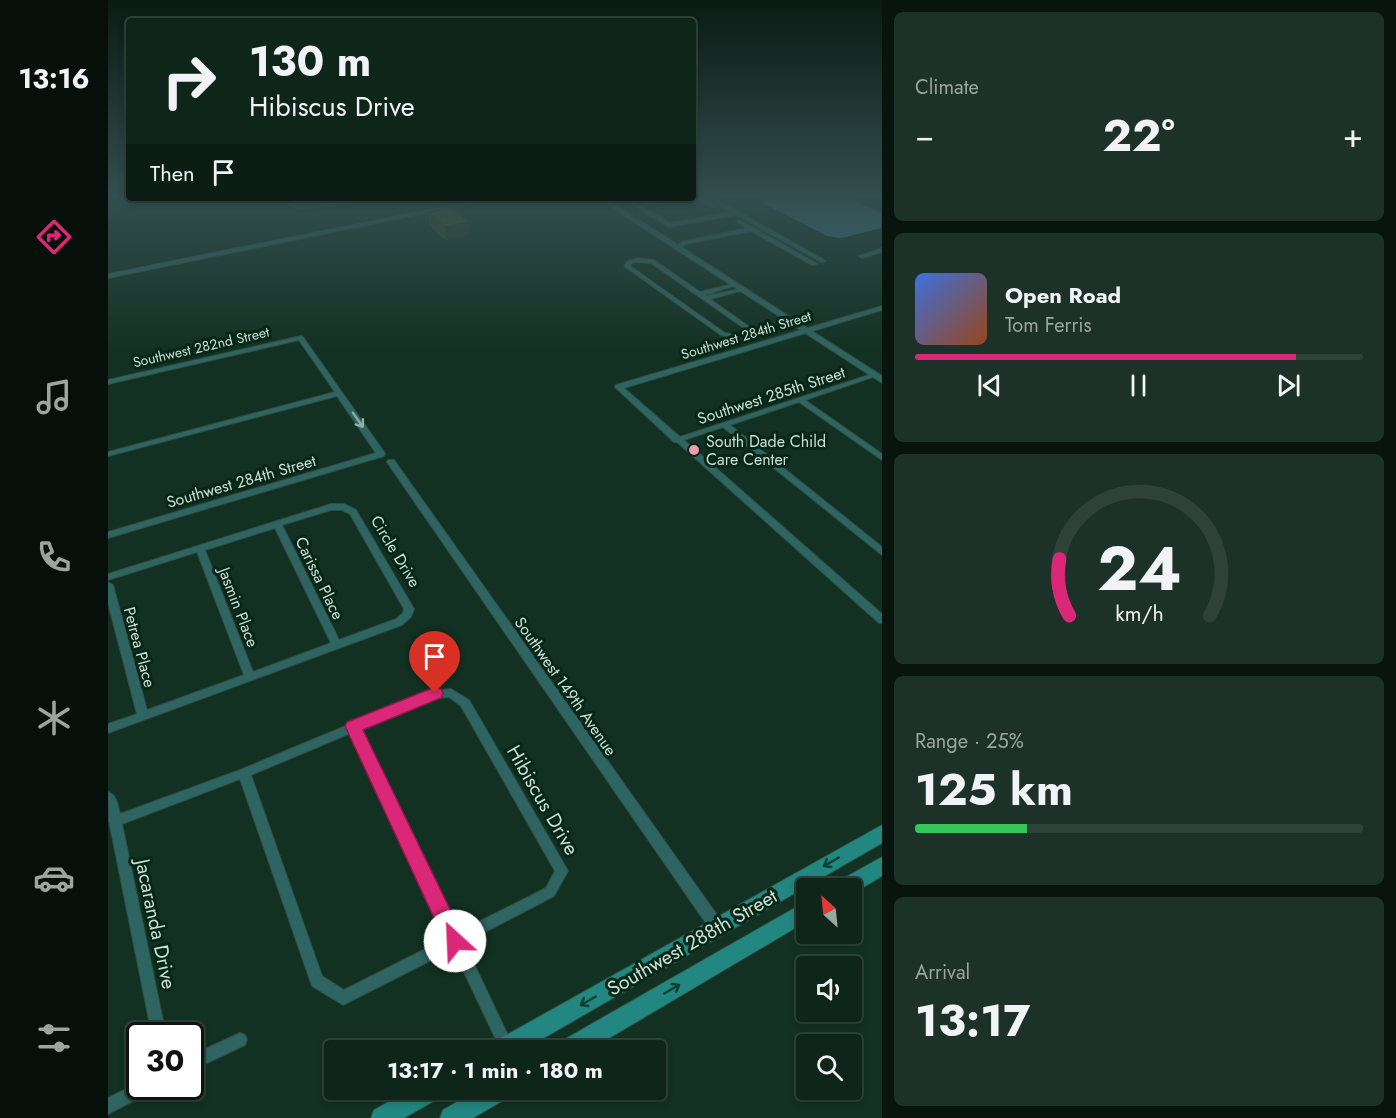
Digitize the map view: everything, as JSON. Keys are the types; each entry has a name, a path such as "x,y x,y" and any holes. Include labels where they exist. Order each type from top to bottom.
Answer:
{"main road":[{"name":"Southwest 288th Street","path":"522,1040 882,833"},
{"path":"861,878 882,866"},
{"name":"Southwest 288th Street","path":"585,1040 796,916"},
{"path":"382,1118 414,1100"},
{"path":"452,1118 482,1100"}],"street":[{"path":"108,274 244,247"},
{"path":"677,248 688,247"},
{"path":"785,247 814,264"},
{"path":"799,247 823,261"},
{"path":"677,248 878,377"},
{"path":"862,256 882,250"},
{"path":"873,258 882,256"},
{"path":"638,260 652,261 700,294 750,327 752,331 738,338 723,334 627,265 638,260"},
{"path":"700,294 738,287"},
{"path":"707,298 738,287"},
{"name":"Southwest 284th Street","path":"677,440 619,387 882,309"},
{"name":"Southwest 282nd Street","path":"108,382 301,338 339,393"},
{"name":"Southwest 285th Street","path":"677,440 878,377"},
{"path":"108,454 339,393"},
{"name":"Southwest 284th Street","path":"108,535 381,454 339,393"},
{"path":"800,400 882,458"},
{"path":"725,424 882,552"},
{"path":"677,440 882,620"},
{"name":"Southwest 149th Avenue","path":"391,462 717,927"},
{"name":"Circle Drive","path":"108,577 331,507 348,508 353,512 408,604 408,615 399,622 108,729"},
{"name":"Carissa Place","path":"277,524 337,645"},
{"name":"Jasmin Place","path":"200,548 250,677"},
{"name":"Petrea Place","path":"108,585 143,717"},
{"name":"Hibiscus Drive","path":"115,820 244,773 435,693 452,693 465,703 562,871 550,892 343,998 317,981 244,773"},
{"path":"353,726 502,1040"},
{"path":"108,797 115,820"},
{"name":"Jacaranda Drive","path":"115,820 156,1022"},
{"path":"204,1057 240,1040"},
{"path":"108,1106 126,1097"}],"place":[{"name":"South Dade Child Care Center","path":"694,450"}],"route":[{"path":"435,693 353,726 455,941"}]}
